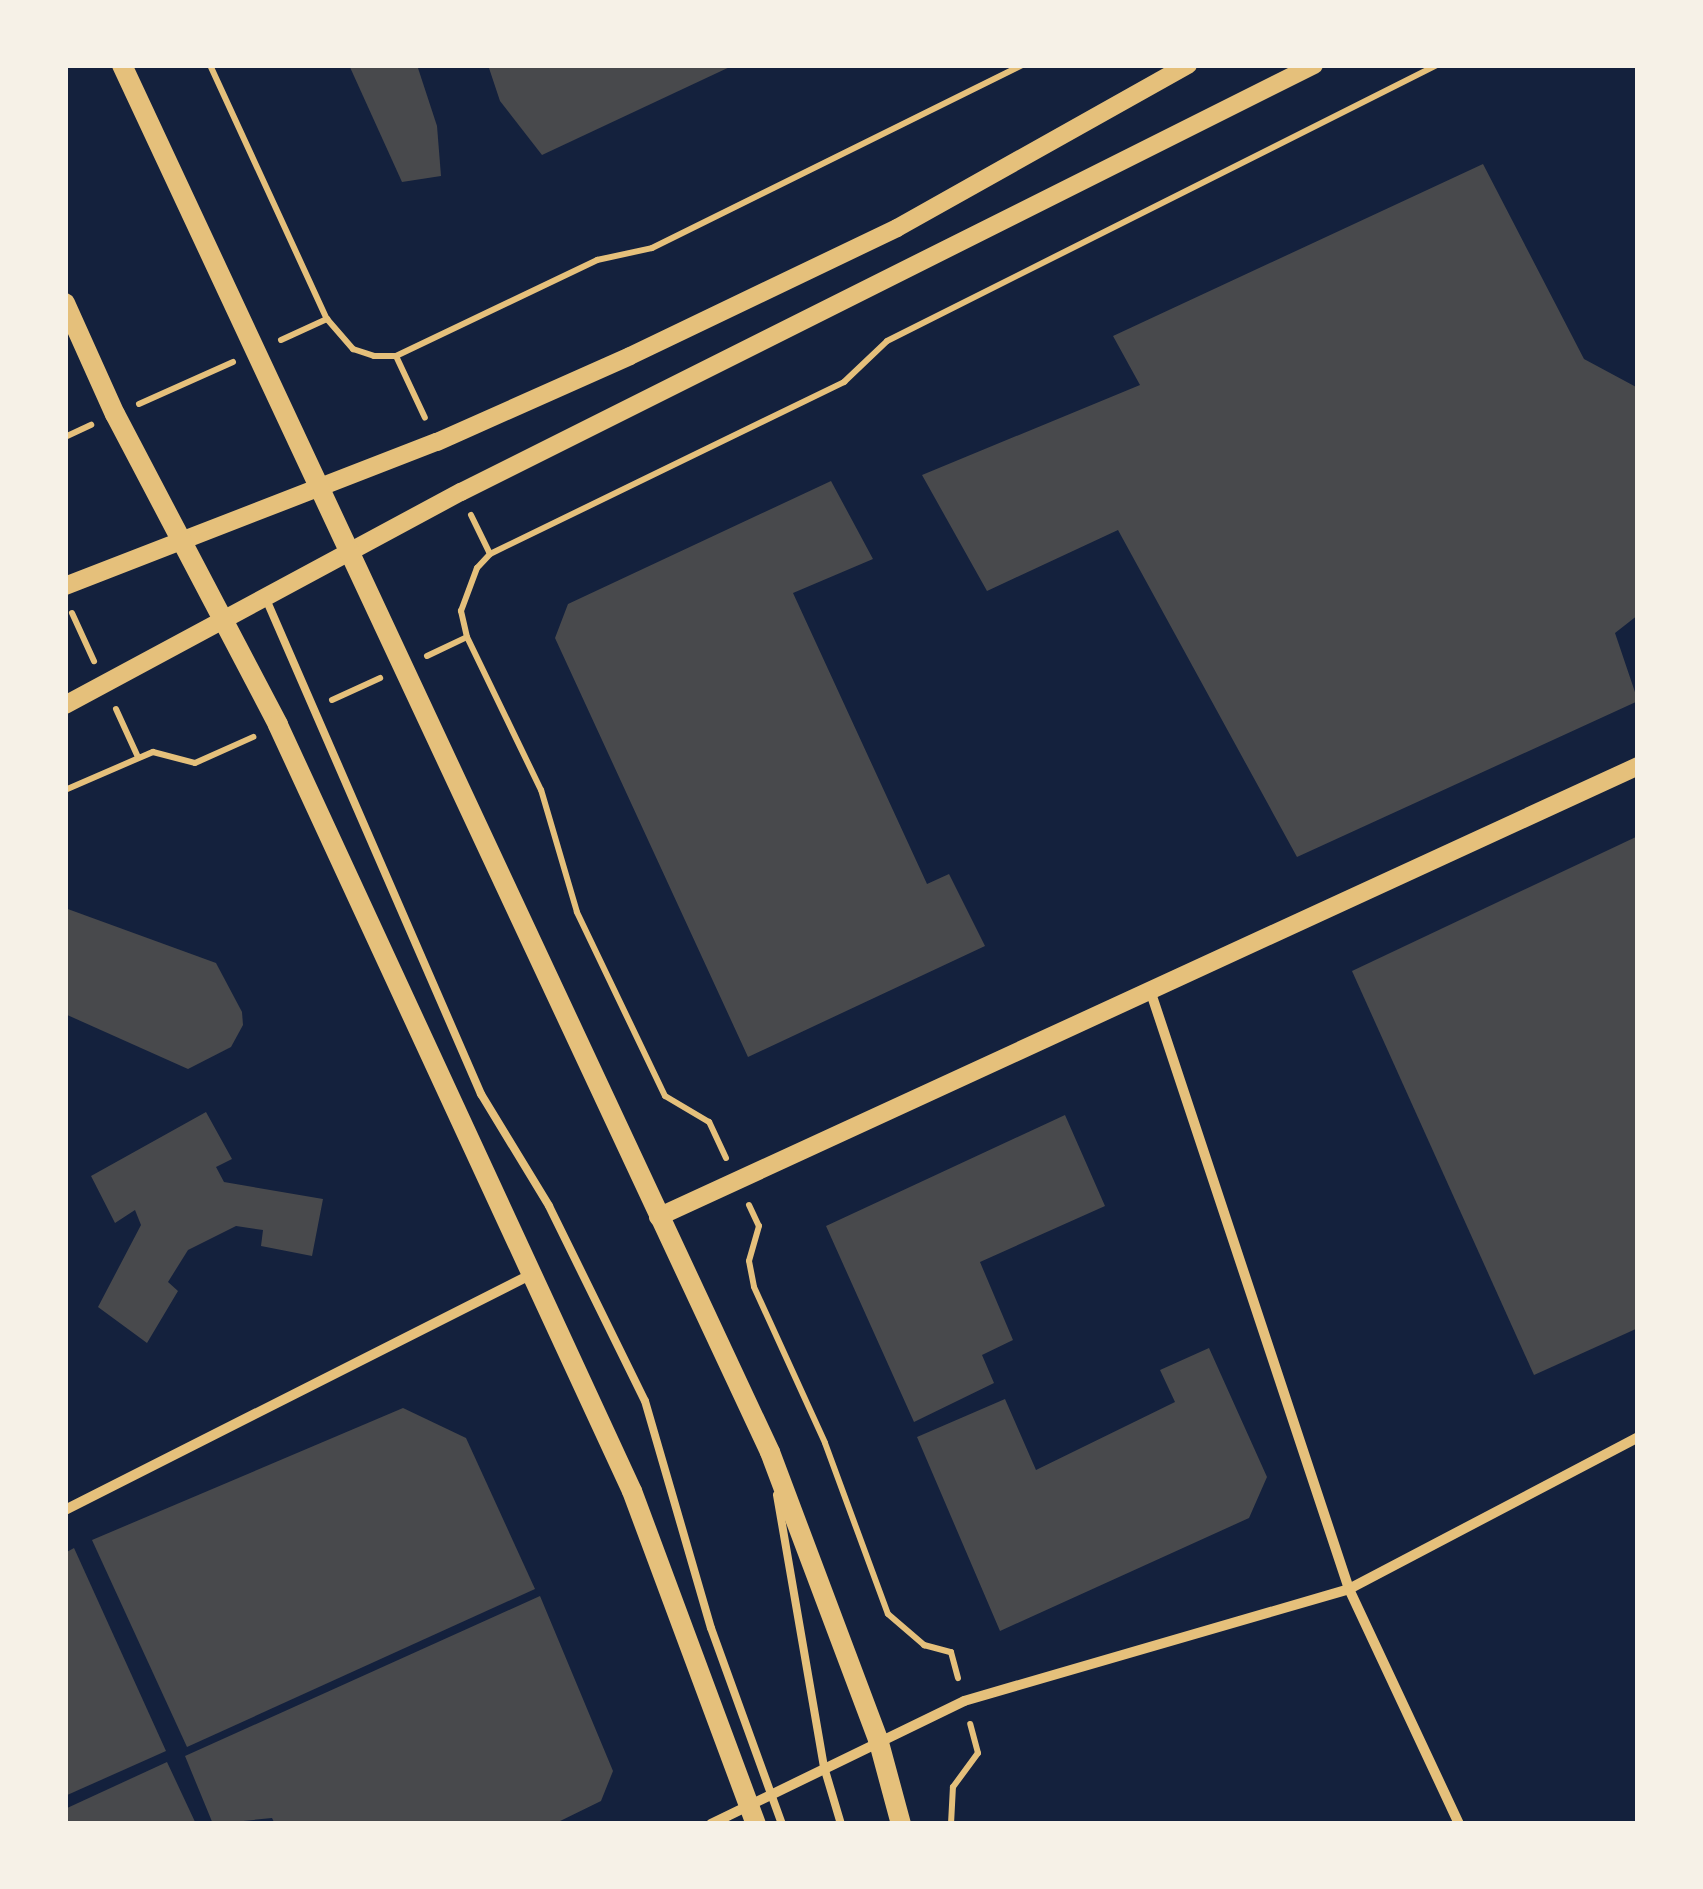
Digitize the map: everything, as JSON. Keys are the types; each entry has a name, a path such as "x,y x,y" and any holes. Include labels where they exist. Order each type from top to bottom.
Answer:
{"main road":[{"path":"122,65 259,350 348,554 770,1452 878,1739 901,1824"},
{"path":"65,303 115,414 224,622 632,1491 753,1814"}],"street":[{"path":"65,586 319,488 756,297 897,228 1188,65"},
{"path":"65,705 348,554 1314,65"},
{"path":"658,1218 1638,766"},
{"path":"1150,990 1349,1589 1459,1824"},
{"path":"65,1510 532,1274"},
{"path":"711,1824 753,1814 772,1794 878,1739 964,1701 1349,1589 1638,1437"}],"lane":[{"path":"266,599 481,1094 549,1206 645,1401 721,1659 782,1824"},
{"path":"770,1452 824,1767 840,1824"}],"path":[{"path":"210,65 327,319 353,349 396,356 597,260 652,248 1022,65"},
{"path":"709,1122 665,1096 578,912 541,790 467,637 461,610 477,568 490,554 844,382 887,341 1437,65"},
{"path":"65,437 327,319"},
{"path":"65,790 153,752 195,763"},
{"path":"758,1226 749,1261 754,1286 825,1442 888,1614 924,1646 950,1652"},
{"path":"951,1824 953,1787 978,1752"}],"building":[{"path":"349,65 417,65 437,126 441,176 402,182"},
{"path":"488,65 734,65 542,155 500,101"},
{"path":"1483,164 1584,359 1638,388 1638,615 1615,633 1638,701 1297,857 1118,530 987,591 922,475 1140,385 1113,336"},
{"path":"831,481 873,559 793,593 927,884 949,874 985,946 748,1057 555,638 568,604"},
{"path":"1638,836 1638,1328 1534,1375 1352,971"},
{"path":"65,908 216,963 242,1012 243,1025 231,1047 188,1069 65,1014"},
{"path":"206,1112 232,1159 216,1167 224,1182 323,1199 312,1256 261,1246 263,1230 236,1226 188,1250 168,1282 178,1291 147,1343 98,1307 141,1225 135,1210 115,1223 91,1176"},
{"path":"1065,1115 1105,1206 980,1262 1013,1340 982,1355 994,1383 914,1422 826,1226"},
{"path":"1209,1348 1267,1477 1249,1518 1000,1631 917,1437 1005,1399 1036,1470 1175,1402 1160,1370"},
{"path":"403,1408 466,1438 535,1589 187,1747 92,1540"},
{"path":"74,1548 166,1751 65,1796 65,1553"},
{"path":"540,1596 613,1771 601,1801 554,1824 275,1824 272,1818 213,1824 185,1756"},
{"path":"167,1762 196,1824 65,1824 65,1809"}]}
